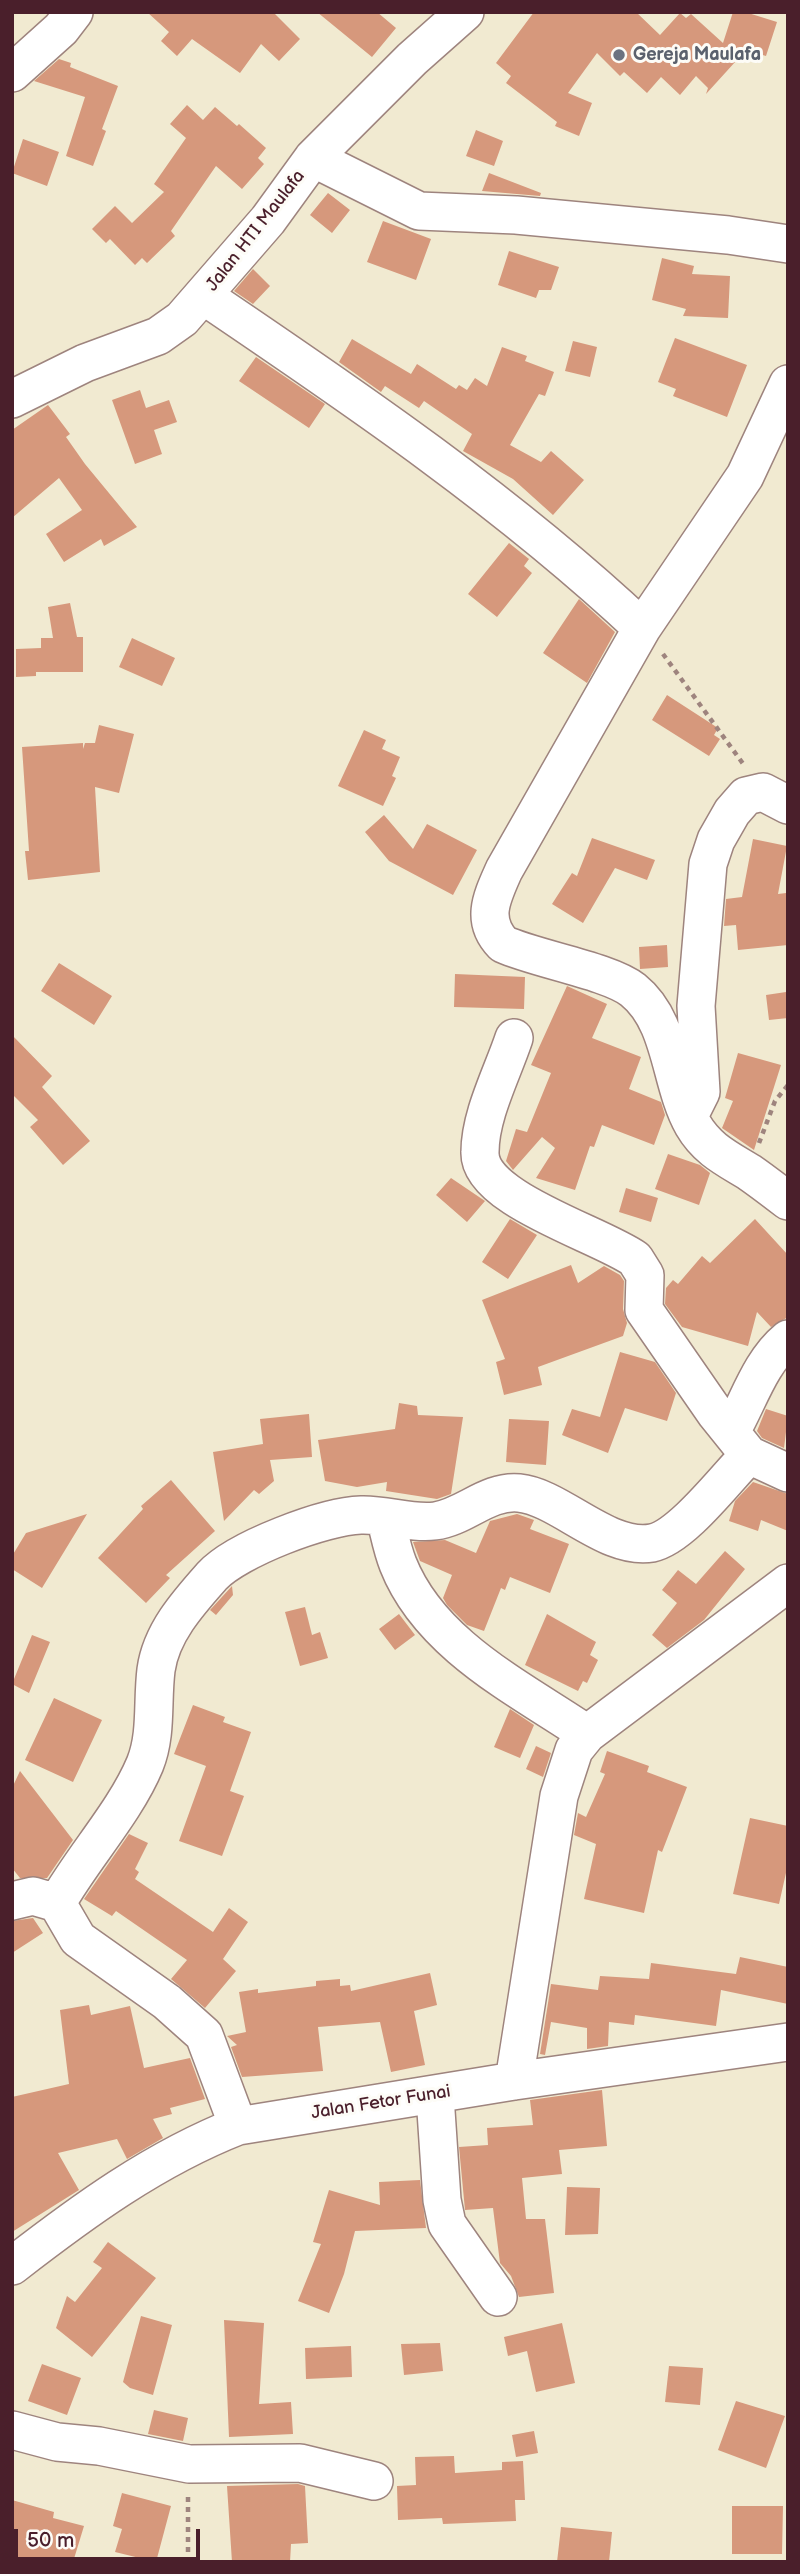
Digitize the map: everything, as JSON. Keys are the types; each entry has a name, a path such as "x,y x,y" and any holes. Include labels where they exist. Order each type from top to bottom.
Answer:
{"street":[{"path":"12,73 61,29 74,12"},
{"name":"Jalan HTI Maulafa","path":"12,399 85,363 158,336 182,319 268,220 313,158 465,12"},
{"path":"313,158 419,211 516,215 728,235 788,244"},
{"path":"204,296 424,450 558,554 642,628"},
{"path":"788,384 745,476 642,628 504,870 491,899 488,915 493,934 503,944 525,954 606,976 632,989 660,1024 673,1076 689,1116 706,1144 723,1159 748,1172 788,1201"},
{"path":"689,1116 701,1092 696,1006 708,864 716,840 746,796 775,799"},
{"path":"513,1038 481,1135 479,1155 484,1173 511,1195 635,1259 645,1275 644,1310 716,1414 740,1443 788,1473"},
{"path":"57,1903 144,1766 153,1738 156,1668 165,1639 185,1608 233,1557 328,1520 361,1515 415,1522 438,1521 479,1500 519,1493 601,1532 628,1541 650,1543 681,1525 740,1443 764,1367 776,1349 788,1339"},
{"path":"385,1517 398,1565 438,1626 465,1652 587,1734"},
{"path":"514,2081 558,1796 574,1750 587,1734 788,1583"},
{"path":"12,1901 33,1896 57,1903 78,1939 167,2002 204,2035 238,2126"},
{"name":"Jalan Fetor Funai","path":"12,2266 100,2200 156,2164 238,2126 514,2081 788,2042"},
{"path":"435,2096 442,2200 447,2224 498,2297"},
{"path":"12,2430 57,2442 99,2446 189,2465 300,2463 374,2481"}],"path":[{"path":"642,628 775,799"},
{"path":"748,1172 775,1101 788,1085"},
{"path":"188,2562 189,2465"}],"building":[{"path":"147,12 273,12 300,39 279,61 261,44 240,73 192,39 177,56 161,41 169,32"},
{"path":"317,12 377,12 396,28 372,57"},
{"path":"534,12 636,12 660,35 680,13 686,18 691,14 723,43 733,12 745,12 777,22 766,56 746,50 706,94 708,88 696,76 680,95 661,77 647,93 624,72 620,76 597,53 568,93 592,103 579,136 555,126 557,122 506,83 511,76 496,63"},
{"path":"59,59 71,63 70,67 118,86 102,129 106,131 93,166 66,156 85,97 34,81"},
{"path":"187,105 203,120 215,107 237,126 239,124 266,148 258,158 264,164 242,189 216,166 171,231 175,236 147,263 142,258 135,265 110,239 106,243 92,229 115,206 132,223 164,192 154,184 186,138 170,124"},
{"path":"476,130 503,141 494,166 466,156"},
{"path":"23,139 59,152 47,186 12,173"},
{"path":"489,173 541,193 540,196 482,191"},
{"path":"328,193 350,210 332,233 310,215"},
{"path":"383,221 431,239 416,280 367,262"},
{"path":"509,251 559,267 551,290 539,290 536,298 498,285"},
{"path":"662,258 694,266 692,274 730,276 728,318 683,316 686,309 652,300"},
{"path":"253,269 270,286 253,304 234,291"},
{"path":"675,338 747,365 727,417 673,396 676,389 658,382"},
{"path":"352,339 411,374 417,364 456,389 459,385 467,390 475,378 487,386 502,347 527,356 525,361 554,372 545,396 539,394 510,445 541,462 551,451 584,480 553,515 513,479 463,451 472,434 424,401 419,408 385,386 381,392 339,362"},
{"path":"573,341 597,347 590,377 565,371"},
{"path":"256,357 325,404 309,428 239,381"},
{"path":"140,390 146,408 169,400 177,422 154,430 162,454 135,464 112,400"},
{"path":"48,405 70,434 66,437 85,464 137,527 104,546 101,539 64,562 46,534 82,510 59,478 12,518 12,430"},
{"path":"509,543 529,559 524,566 532,573 497,617 468,594"},
{"path":"579,599 615,632 587,683 543,653"},
{"path":"70,603 77,637 83,637 83,672 36,672 36,676 16,677 16,649 41,648 41,638 53,638 48,607"},
{"path":"132,638 175,658 162,686 119,667"},
{"path":"667,695 718,728 714,735 720,739 709,756 652,720"},
{"path":"99,725 134,734 119,793 95,787 100,872 28,880 25,851 29,851 22,747 83,743 83,749 85,743 95,743"},
{"path":"364,730 386,740 382,749 400,757 392,776 396,778 383,806 338,786"},
{"path":"384,815 413,849 427,824 477,850 453,895 389,861 365,832"},
{"path":"592,838 655,860 647,880 615,868 583,923 552,904 572,873 577,876"},
{"path":"753,839 787,846 778,894 786,893 788,945 738,950 736,925 724,926 726,899 742,897"},
{"path":"667,945 668,967 640,969 639,947"},
{"path":"59,963 112,996 94,1025 41,991"},
{"path":"455,974 525,977 524,1009 454,1007"},
{"path":"567,986 607,1004 592,1038 641,1057 629,1089 661,1102 665,1115 654,1145 602,1125 594,1147 590,1146 575,1190 536,1178 555,1148 542,1137 513,1170 506,1161 516,1129 527,1132 551,1073 531,1065"},
{"path":"786,992 788,1018 769,1020 766,995"},
{"path":"12,1035 52,1076 42,1087 90,1141 63,1165 30,1127 38,1120 12,1094"},
{"path":"738,1053 781,1065 754,1150 722,1128 733,1101 725,1098"},
{"path":"668,1154 700,1165 710,1173 699,1205 655,1189"},
{"path":"451,1178 485,1201 467,1222 436,1195"},
{"path":"626,1188 658,1198 651,1222 619,1212"},
{"path":"510,1219 537,1235 508,1279 482,1262"},
{"path":"755,1219 788,1255 788,1317 771,1327 757,1312 748,1346 682,1327 665,1304 666,1288 673,1280 678,1284 702,1256 710,1263"},
{"path":"571,1265 578,1283 604,1266 620,1275 624,1281 623,1309 627,1323 623,1336 538,1367 542,1385 504,1395 496,1362 505,1359 482,1300"},
{"path":"620,1352 655,1362 676,1393 667,1421 625,1408 608,1453 562,1435 572,1409 600,1417"},
{"path":"399,1403 417,1406 418,1415 463,1417 451,1494 437,1499 386,1491 387,1482 357,1487 325,1481 318,1440 395,1429"},
{"path":"766,1409 788,1416 784,1448 762,1438 757,1431"},
{"path":"309,1414 312,1457 270,1460 274,1481 259,1494 254,1490 224,1521 213,1452 263,1444 260,1419"},
{"path":"509,1419 549,1421 546,1465 506,1462"},
{"path":"171,1480 215,1531 166,1575 170,1578 146,1603 98,1558 143,1509 141,1506"},
{"path":"753,1482 788,1494 788,1531 761,1520 758,1531 729,1521 735,1501"},
{"path":"87,1514 42,1588 12,1569 12,1556 26,1533"},
{"path":"517,1514 534,1520 530,1529 569,1544 550,1593 510,1577 505,1590 501,1588 484,1631 467,1625 443,1598 452,1575 420,1561 413,1542 445,1540 476,1553 490,1521"},
{"path":"725,1551 745,1569 704,1620 667,1648 652,1635 677,1603 662,1590 678,1570 696,1584"},
{"path":"232,1586 233,1595 216,1615 210,1610"},
{"path":"305,1607 312,1635 320,1632 328,1658 300,1666 285,1612"},
{"path":"399,1614 415,1635 395,1650 379,1629"},
{"path":"547,1614 596,1642 590,1655 598,1660 587,1683 583,1681 578,1691 525,1665"},
{"path":"32,1635 50,1642 29,1693 12,1684"},
{"path":"54,1698 102,1720 73,1782 25,1760"},
{"path":"193,1705 225,1717 223,1722 251,1732 230,1791 244,1796 222,1856 179,1841 206,1766 174,1754"},
{"path":"510,1709 534,1725 520,1758 494,1747"},
{"path":"536,1746 551,1753 543,1777 526,1769"},
{"path":"607,1751 649,1766 647,1772 687,1787 662,1852 658,1850 644,1913 584,1899 596,1844 574,1835 578,1813 586,1817 605,1774 600,1772"},
{"path":"20,1771 73,1840 47,1878 20,1878 12,1868 12,1788"},
{"path":"750,1818 788,1826 788,1864 779,1904 733,1894"},
{"path":"129,1834 148,1843 135,1869 139,1872 135,1879 213,1932 229,1908 248,1922 223,1959 236,1971 205,2008 171,1979 187,1960 116,1911 112,1916 84,1899"},
{"path":"33,1918 43,1933 12,1953 12,1921"},
{"path":"740,1957 788,1967 788,2004 721,1990 716,2026 635,2015 634,2025 609,2022 608,2046 587,2049 587,2028 551,2022 545,2055 540,2054 551,1984 598,1990 600,1976 649,1979 651,1963 736,1974"},
{"path":"430,1973 437,2005 414,2011 425,2065 391,2072 380,2022 318,2027 323,2071 242,2077 231,2047 237,2045 227,2036 246,2032 239,1992 258,1989 258,1993 316,1986 316,1981 340,1979 340,1986 350,1985 351,1991"},
{"path":"89,2005 91,2015 130,2006 144,2068 190,2058 205,2099 170,2108 172,2114 153,2119 163,2138 127,2159 117,2139 58,2153 79,2190 12,2232 12,2097 69,2084 60,2010"},
{"path":"602,2090 607,2146 559,2150 562,2174 522,2178 526,2219 545,2219 554,2293 519,2297 511,2276 500,2263 493,2208 465,2210 459,2147 488,2145 487,2128 533,2125 530,2100"},
{"path":"420,2180 426,2228 355,2231 344,2274 329,2313 298,2301 321,2244 313,2242 329,2190 380,2205 379,2182"},
{"path":"567,2187 600,2188 598,2234 565,2235"},
{"path":"108,2242 156,2278 92,2357 56,2328 67,2296 75,2302 102,2268 93,2262"},
{"path":"141,2316 172,2325 153,2395 130,2388 123,2382"},
{"path":"224,2320 264,2323 259,2404 291,2402 293,2434 229,2437"},
{"path":"562,2323 575,2383 536,2392 527,2351 508,2356 504,2337"},
{"path":"440,2343 443,2371 404,2375 401,2344"},
{"path":"351,2346 352,2377 306,2379 305,2348"},
{"path":"42,2364 81,2378 67,2415 28,2401"},
{"path":"669,2366 703,2368 700,2405 665,2402"},
{"path":"736,2401 785,2416 766,2468 718,2450"},
{"path":"154,2410 188,2418 183,2441 148,2434"},
{"path":"534,2431 538,2453 516,2457 512,2435"},
{"path":"454,2456 455,2473 502,2470 502,2462 523,2461 525,2500 515,2500 516,2521 443,2524 442,2518 398,2520 397,2486 416,2485 415,2457"},
{"path":"227,2486 305,2486 308,2543 291,2544 290,2562 232,2562"},
{"path":"122,2493 171,2506 156,2562 115,2552 122,2529 113,2526"},
{"path":"12,2500 54,2512 53,2518 84,2526 73,2562 12,2562"},
{"path":"732,2506 783,2506 782,2554 732,2554"},
{"path":"561,2527 612,2532 609,2562 557,2562"}],"place":[{"name":"Gereja Maulafa","path":"619,55"}]}
